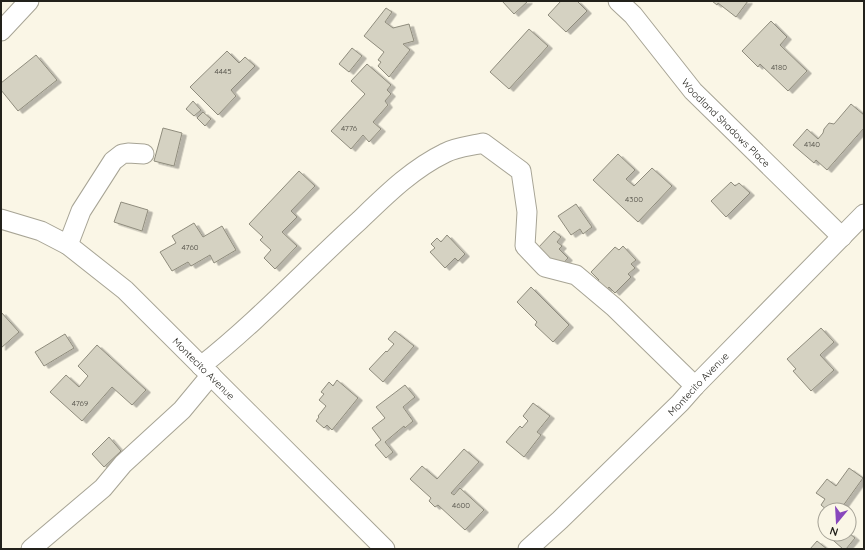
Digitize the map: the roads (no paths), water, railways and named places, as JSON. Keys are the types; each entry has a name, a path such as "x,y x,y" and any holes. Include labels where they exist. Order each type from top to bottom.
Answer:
{"street":[{"path":"1,31 29,1"},
{"name":"Woodland Shadows Place","path":"618,1 632,15 693,91 842,237"},
{"path":"31,549 103,488 123,464 182,410 206,370 232,342 315,261 407,177 446,152 483,143 521,171 527,212 525,246 545,267 576,275 614,307 694,386"},
{"path":"68,245 81,211 113,161 122,154 144,154"},
{"name":"Montecito Avenue","path":"528,549 560,520 680,403 694,386 864,214"},
{"name":"Montecito Avenue","path":"1,219 41,231 68,245 125,290 385,549"}]}
